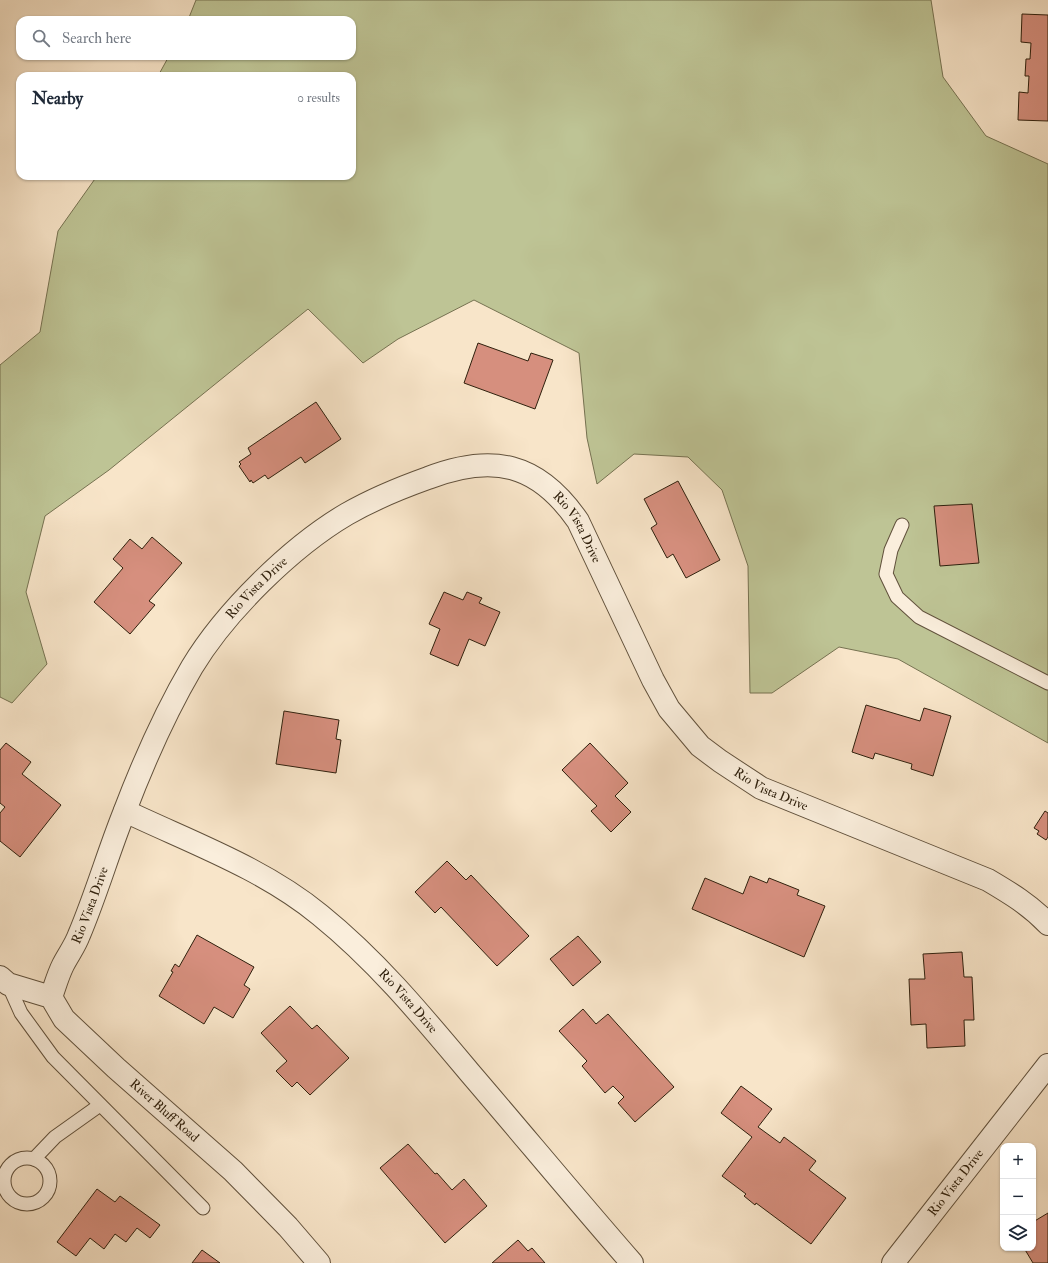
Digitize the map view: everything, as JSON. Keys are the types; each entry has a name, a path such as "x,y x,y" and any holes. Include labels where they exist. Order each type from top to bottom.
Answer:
{"street":[{"name":"Rio Vista Drive","path":"51,997 62,967 78,937 125,811 165,719 193,666 221,628 252,591 294,552 346,515 389,492 438,474 475,465 491,464 519,470 539,480 564,501 578,521 653,680 666,703 684,728 700,746 761,788 988,880 1021,900 1048,924"},
{"name":"Rio Vista Drive","path":"125,811 243,867 286,891 319,914 366,956 412,1004 632,1263"},
{"path":"4,980 51,997"},
{"name":"River Bluff Road","path":"51,997 64,1019 116,1068 233,1171 288,1227 319,1263"},
{"name":"Rio Vista Drive","path":"893,1263 1048,1065"}],"lane":[{"path":"902,525 891,550 886,574 897,597 919,617 1048,683"},
{"path":"4,980 21,1013 53,1057 203,1208"},
{"path":"34,1159 55,1137 100,1105"},
{"path":"34,1159 46,1168 49,1175 48,1190 39,1201 24,1204 10,1197 4,1183 4,1166 19,1160 34,1159"}],"green space":[{"path":"196,0 931,0 943,77 986,136 1048,164 1048,743 898,659 839,647 772,693 750,693 748,566 722,490 688,457 634,454 597,484 587,438 579,353 474,300 398,339 363,363 308,309 109,470 45,516 26,592 47,664 12,703 0,697 0,365 40,332 58,231 94,180 356,180 356,72 160,72 167,60 356,60 356,16 190,16"}],"building":[{"path":"1022,14 1048,15 1048,121 1018,120 1019,92 1028,93 1029,76 1025,76 1026,59 1030,59 1031,43 1021,42"},
{"path":"478,343 528,361 531,353 553,360 535,409 464,383"},
{"path":"316,402 341,439 305,463 301,457 268,479 265,475 253,483 251,480 250,482 239,466 241,464 239,462 251,454 248,448"},
{"path":"678,481 720,560 686,578 673,554 667,558 651,528 657,524 644,499"},
{"path":"972,504 979,563 940,566 934,506"},
{"path":"152,537 182,563 149,601 155,605 130,634 94,602 123,568 113,559 130,539 142,549"},
{"path":"444,592 463,600 467,592 482,598 479,603 500,612 485,646 469,639 458,666 430,654 440,629 429,624"},
{"path":"866,705 920,721 924,708 951,716 933,776 911,769 912,764 875,753 873,759 852,752"},
{"path":"284,711 339,720 336,739 341,740 336,773 276,764"},
{"path":"6,743 31,762 22,774 61,805 20,857 0,841 0,813 5,807 0,803 0,750"},
{"path":"590,743 628,783 615,796 631,812 611,832 591,811 597,806 562,770"},
{"path":"1045,811 1048,813 1048,837 1046,840 1037,834 1039,831 1034,828"},
{"path":"447,861 466,880 471,875 529,936 497,966 441,907 435,913 415,892"},
{"path":"750,876 767,883 769,878 799,890 797,895 825,906 804,957 692,909 705,878 743,894"},
{"path":"197,935 254,967 244,985 250,989 233,1018 214,1007 204,1024 159,996 173,972 171,971 175,964 179,967"},
{"path":"578,936 601,962 573,986 550,959"},
{"path":"962,952 964,977 972,977 974,1020 964,1020 965,1046 927,1048 926,1024 911,1025 909,979 925,979 923,954"},
{"path":"290,1006 312,1029 317,1025 349,1058 310,1095 297,1082 292,1087 276,1071 287,1061 261,1033"},
{"path":"583,1009 596,1024 608,1014 674,1087 635,1122 618,1103 624,1097 613,1086 605,1093 582,1066 587,1061 559,1031"},
{"path":"741,1086 772,1109 758,1127 780,1143 784,1137 816,1161 809,1170 846,1198 811,1244 756,1203 755,1205 744,1196 746,1194 722,1176 752,1137 721,1113"},
{"path":"408,1144 435,1174 437,1173 452,1190 464,1179 487,1206 445,1243 380,1168"},
{"path":"97,1189 115,1202 120,1196 160,1225 150,1238 137,1228 126,1242 115,1234 104,1249 90,1238 76,1256 57,1242"},
{"path":"1048,1213 1048,1263 1033,1263 1026,1251 1036,1251 1036,1220"},
{"path":"518,1240 528,1251 532,1248 545,1263 492,1263"},
{"path":"202,1250 220,1263 192,1263"}]}
